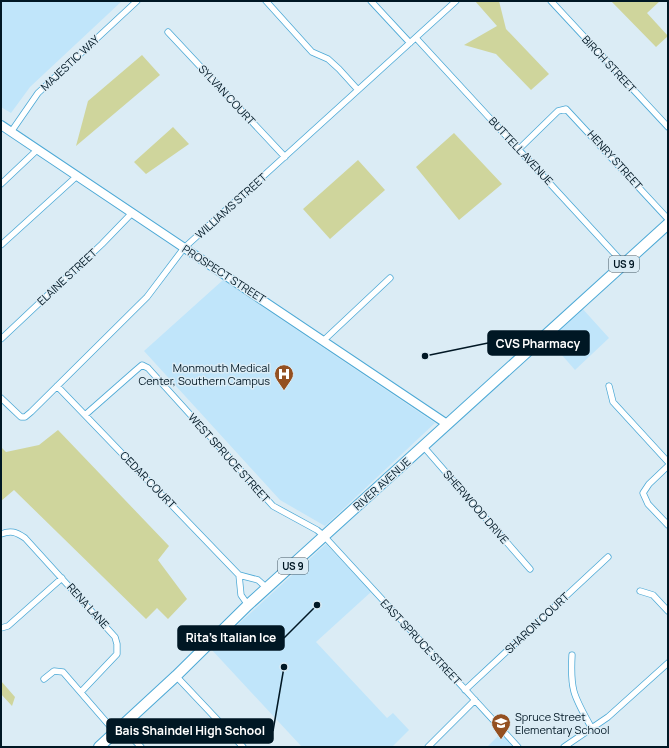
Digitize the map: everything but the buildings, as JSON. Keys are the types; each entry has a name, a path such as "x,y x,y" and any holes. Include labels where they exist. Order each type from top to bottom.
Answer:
{"highway":[{"name":"RIVER AVENUE","path":"99,747 176,676 248,605 668,224"}],"street":[{"name":"MAJESTIC WAY","path":"11,132 38,93 137,1"},
{"path":"266,1 312,52 328,59 358,90"},
{"path":"371,1 410,43"},
{"name":"WILLIAMS STREET","path":"1,398 17,414 25,417 147,297 184,248 285,158 456,1"},
{"name":"BIRCH STREET","path":"551,1 668,127"},
{"name":"SYLVAN COURT","path":"168,32 285,158"},
{"name":"BUTTELL AVENUE","path":"416,38 519,148 624,264"},
{"name":"HENRY STREET","path":"519,148 558,111 566,109 570,111 668,219"},
{"name":"PROSPECT STREET","path":"1,125 131,214 447,424"},
{"path":"1,184 37,150"},
{"path":"1,245 76,176"},
{"name":"ELAINE STREET","path":"1,339 102,244 131,214"},
{"path":"323,341 390,278"},
{"name":"WEST SPRUCE STREET","path":"85,415 142,365 145,366 273,506 317,530 324,536"},
{"name":"CEDAR COURT","path":"57,386 239,575"},
{"path":"609,386 613,402 668,462"},
{"name":"SHERWOOD DRIVE","path":"422,446 530,568"},
{"path":"668,466 649,484 643,493 648,504 668,525"},
{"name":"RENA LANE","path":"1,534 8,531 17,532 25,538 110,629 117,644 116,654 111,662 81,692"},
{"name":"EAST SPRUCE STREET","path":"324,536 518,747"},
{"name":"SHARON COURT","path":"465,690 608,557"},
{"path":"248,605 241,595 239,575 258,580 268,588"},
{"name":"RENA LANE","path":"1,628 8,626 62,578"},
{"path":"640,591 653,595 668,611"},
{"path":"572,656 570,682 574,697 591,727"},
{"path":"564,747 591,727 608,717 668,663"},
{"path":"44,679 54,670 62,672 115,732"},
{"path":"176,676 243,747"},
{"path":"428,747 475,700"},
{"path":"131,737 141,747"}],"shaded area":[{"path":"1,1 122,1 30,87 11,113 1,107"},
{"name":"Monmouth Medical Center, Southern Campus","path":"223,280 435,423 325,526 280,500 144,351"},
{"path":"581,307 609,338 575,370 547,338"},
{"path":"326,544 371,592 316,642 387,718 393,713 409,730 392,747 302,747 211,649"},
{"name":"Spruce Street Elementary School","path":"501,733 514,747 487,747"}],"green space":[{"path":"475,1 499,1 506,29 549,74 531,90 496,54 464,45 497,26"},
{"path":"611,1 660,1 647,13 668,36 656,47"},
{"path":"142,55 160,75 76,146 88,101"},
{"path":"173,127 189,144 146,174 134,162"},
{"path":"454,133 502,184 459,220 416,167"},
{"path":"358,160 385,190 330,239 303,209"},
{"path":"58,430 169,546 158,560 187,599 168,619 157,608 146,619 14,490 1,501 1,447 6,452 39,445"},
{"path":"1,681 15,697 12,706 1,694"}],"place":[{"name":"CVS Pharmacy","path":"425,356"},
{"name":"Monmouth Medical Center, Southern Campus","path":"284,391"},
{"name":"Rita's Italian Ice","path":"317,605"},
{"name":"Bais Shaindel High School","path":"284,667"},
{"name":"Spruce Street Elementary School","path":"501,740"}]}
